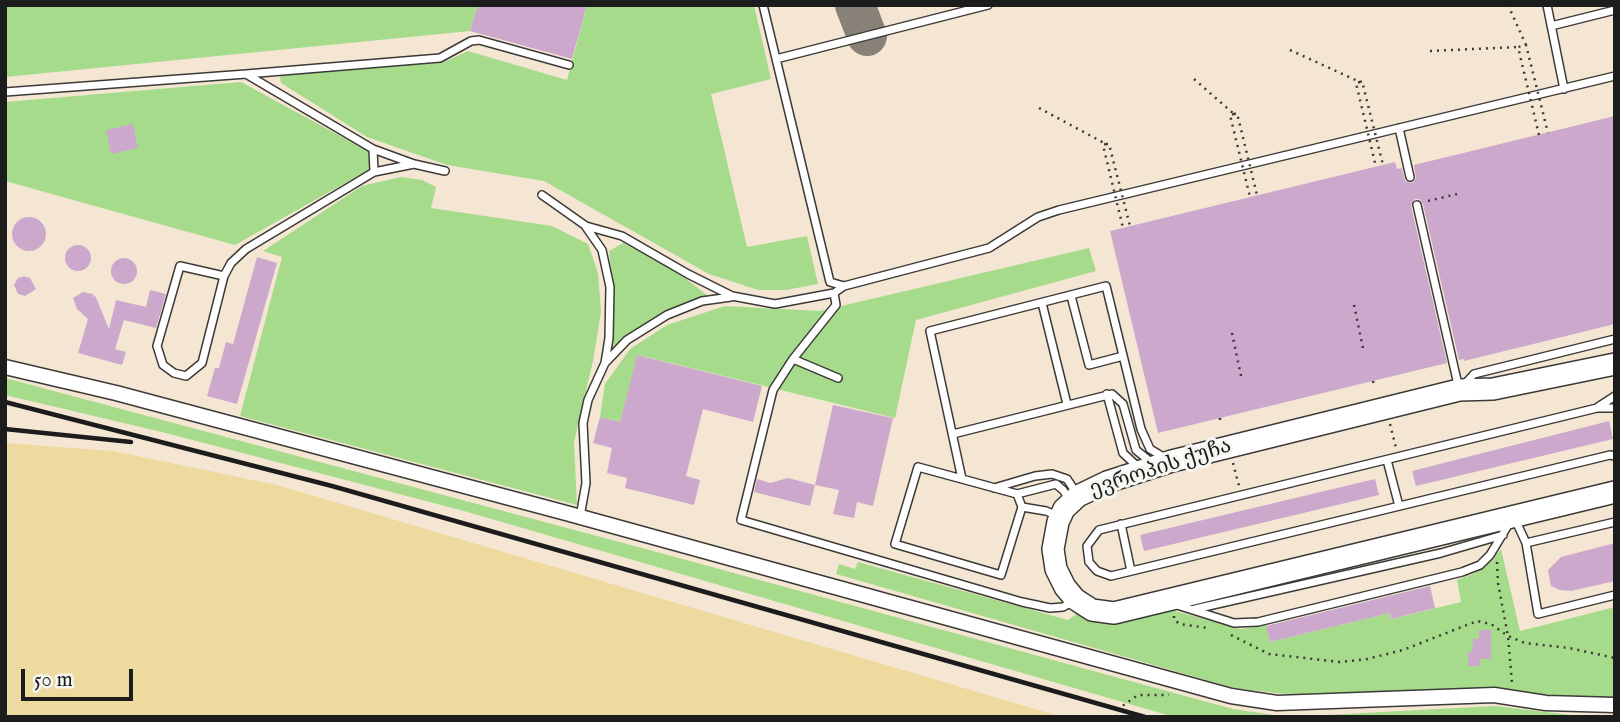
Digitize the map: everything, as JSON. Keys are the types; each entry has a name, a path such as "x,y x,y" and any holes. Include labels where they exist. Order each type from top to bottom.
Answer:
{"main road":[{"name":"ევროპის ქუჩა","path":"1070,505 1107,482 1157,466 1459,390 1493,389 1615,364"},
{"path":"1070,505 1054,549 1056,569 1075,599 1093,610 1114,613 1168,605 1615,492"}],"street":[{"path":"5,367 116,393 580,517 1231,696 1278,703 1494,695 1546,703 1615,705"}],"lane":[{"path":"764,5 830,282 844,286"},
{"path":"776,59 988,5"},
{"path":"1547,5 1564,89"},
{"path":"1551,26 1615,10"},
{"path":"5,92 440,58 471,41 479,40 569,65"},
{"path":"246,75 373,149 445,172"},
{"path":"542,195 586,226 622,236 732,296 775,304 834,293 844,286 989,248 1038,217 1059,210 1615,76"},
{"path":"1399,128 1410,177"},
{"path":"373,149 374,172"},
{"path":"223,276 180,266 157,346 163,365 174,373 186,376 202,363 223,276 231,263 246,249 374,172 414,164"},
{"path":"1417,205 1459,390"},
{"path":"580,517 586,483 583,423 588,400 605,363 609,338 610,287 602,250 586,226"},
{"path":"962,479 930,331 1106,286 1145,440 1158,455 1157,466"},
{"path":"834,293 836,305 793,359 773,390 741,520 1022,602 1050,608 1063,607 1075,599"},
{"path":"605,363 627,340 667,315 702,301 732,296"},
{"path":"1072,296 1089,365 1123,356"},
{"path":"1042,303 1067,404"},
{"path":"1459,390 1474,374 1615,339"},
{"path":"793,359 838,378"},
{"path":"1107,394 1123,453 1131,463 1157,466"},
{"path":"953,434 1112,394 1122,404 1136,450 1157,466"},
{"path":"1597,408 1615,396"},
{"path":"1613,455 1111,576 1097,571 1089,562 1087,546 1099,530 1597,408 1615,408"},
{"path":"1387,460 1399,506"},
{"path":"1017,494 1022,508 1001,575 895,544 918,467 1017,494 1056,484 1063,490 1070,505"},
{"path":"994,488 1052,474 1067,479 1070,505"},
{"path":"1022,508 1046,511 1070,505"},
{"path":"1168,605 1194,609 1234,623 1258,622 1462,572 1480,565 1514,516"},
{"path":"1514,516 1526,543 1538,614 1615,595"},
{"path":"1526,543 1615,522"},
{"path":"1121,524 1131,571"},
{"path":"1194,609 1441,553 1503,535"}],"path":[{"path":"1508,5 1526,45 1548,132"},
{"path":"1430,51 1526,45"},
{"path":"1518,47 1539,135"},
{"path":"1290,50 1362,81 1383,165"},
{"path":"1194,79 1234,114 1237,113 1257,195"},
{"path":"1360,82 1356,83 1376,167"},
{"path":"1039,108 1109,144 1130,226"},
{"path":"1234,114 1230,115 1251,197"},
{"path":"1106,144 1103,145 1123,228"},
{"path":"1428,201 1457,194"},
{"path":"1354,305 1363,348"},
{"path":"1232,333 1241,376"},
{"path":"1373,381 1374,386"},
{"path":"1497,558 1513,698"},
{"path":"1168,605 1174,620 1181,624 1219,631"},
{"path":"1230,634 1269,654 1340,662 1367,659 1403,650 1477,621 1490,624 1525,643 1569,648 1615,658"},
{"path":"1117,717 1118,709 1138,695 1178,695"}],"green space":[{"path":"5,5 478,5 470,31 5,77"},
{"path":"587,5 754,5 771,79 711,94 747,247 807,236 818,284 786,290 758,290 709,274 544,181 447,165 367,137 281,83 280,76 291,69 442,63 468,51 567,80"},
{"path":"241,82 368,151 370,169 235,245 5,181 5,102"},
{"path":"401,177 422,180 436,187 431,208 552,226 588,244 598,273 601,312 593,361 574,442 577,505 240,416 282,257 263,251 362,186"},
{"path":"623,243 672,268 708,296 685,303 629,334 610,352 614,304 609,251"},
{"path":"1089,248 1096,271 916,320 895,418 638,355 620,422 600,417 605,384 630,349 667,325 725,306 820,311"},
{"path":"5,378 1233,709 1288,717 1174,717 464,511 166,433 5,395"},
{"path":"1501,549 1520,631 1615,607 1615,697 1442,689 1293,695 1234,688 836,574 839,564 855,569 858,562 1068,620 1079,612 1164,608 1241,629 1266,625 1270,642 1390,613 1391,619 1461,602 1457,580 1485,567"},
{"path":"1495,706 1588,717 1288,717"}],"sand":[{"path":"5,443 113,451 277,485 1062,717 5,717"}],"building":[{"path":"478,5 587,5 572,59 470,31"},
{"path":"1615,116 1615,324 1459,360 1423,204 1419,199 1415,199 1411,206 1447,363 1158,433 1110,231 1395,162 1397,169 1402,168 1405,181 1412,183 1416,178 1414,165"},
{"path":"133,124 138,148 111,154 106,130"},
{"path":"29,217 41,222 46,234 41,246 29,251 17,246 12,234 17,222"},
{"path":"78,245 87,249 91,258 87,267 78,271 69,267 65,258 69,249"},
{"path":"257,257 277,263 237,404 207,396 226,342 233,344"},
{"path":"124,258 133,262 137,271 133,280 124,284 115,280 111,271 115,262"},
{"path":"18,278 30,278 36,289 25,296 18,294 14,285"},
{"path":"150,290 166,294 156,328 124,320 115,349 126,352 122,365 78,353 88,319 77,309 73,298 83,292 93,294 93,298 95,295 109,329 116,300 146,307"},
{"path":"637,355 762,386 753,422 703,409 686,476 700,480 694,505 625,488 627,478 607,473 612,448 593,443 600,417 620,422"},
{"path":"833,405 893,418 873,506 857,502 854,518 833,514 839,490 815,485"},
{"path":"1609,421 1613,439 1416,486 1412,471"},
{"path":"788,478 815,485 810,506 754,492 757,479 770,483"},
{"path":"1375,479 1379,495 1144,551 1140,535"},
{"path":"1615,543 1615,581 1571,591 1551,586 1548,570 1561,557"},
{"path":"1430,586 1435,608 1391,619 1390,613 1270,642 1266,626"},
{"path":"1479,630 1491,630 1491,659 1480,659 1480,666 1468,666 1468,652 1472,652 1473,639 1479,639"}],"taxiway":[{"path":"855,5 867,36"}],"railway":[{"path":"5,402 332,486 1145,717"},
{"path":"5,429 131,442"}]}
